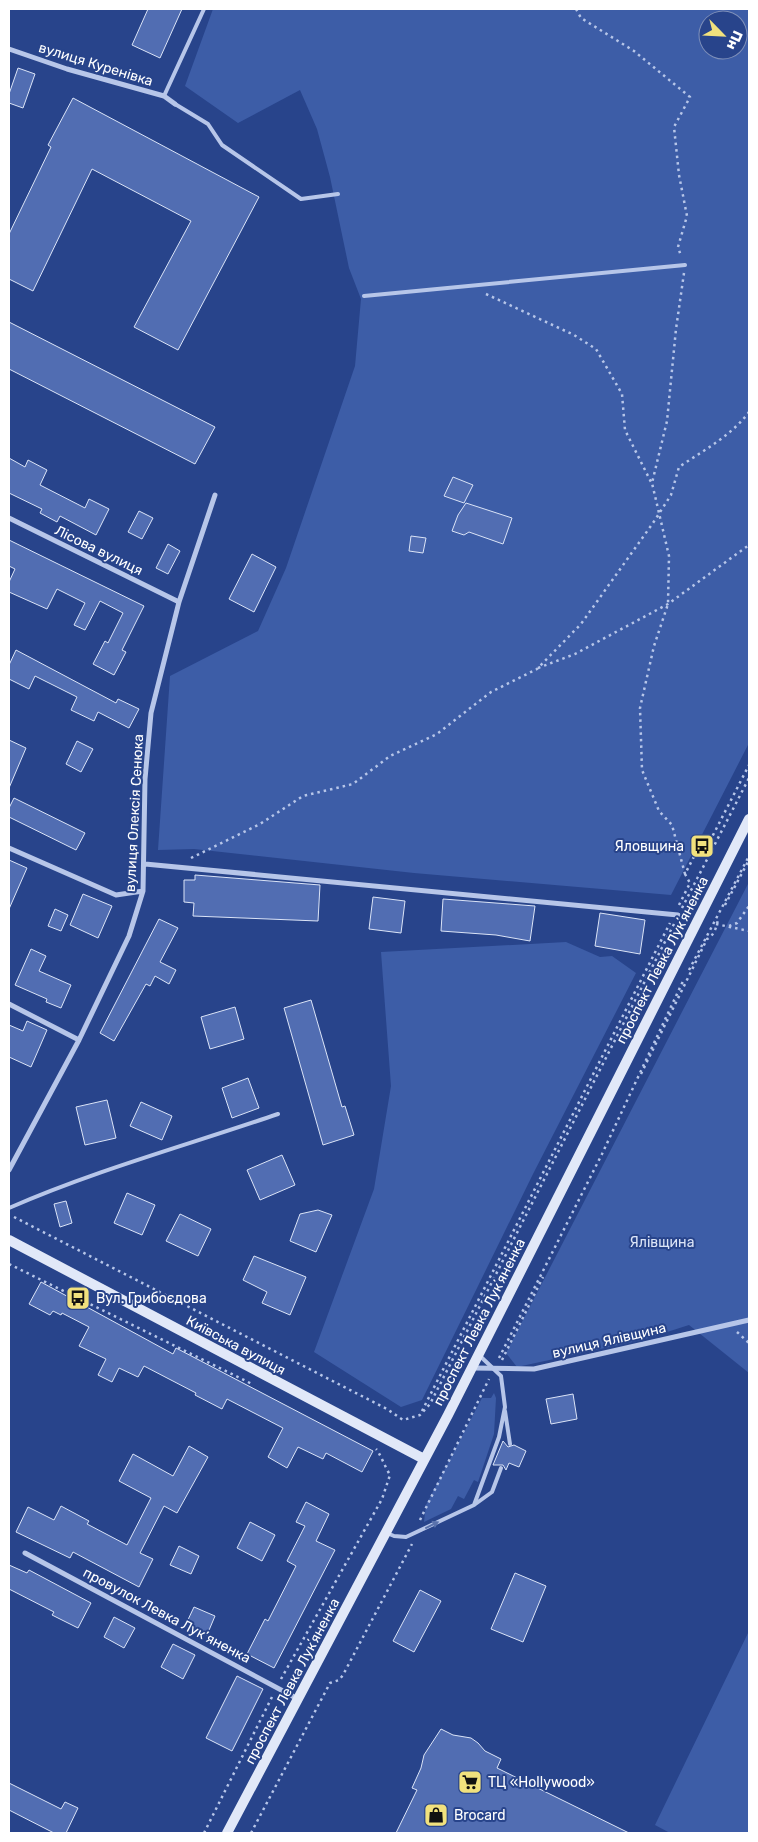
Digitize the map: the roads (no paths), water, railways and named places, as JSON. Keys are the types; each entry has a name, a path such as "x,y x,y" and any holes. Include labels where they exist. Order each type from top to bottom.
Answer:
{"main road":[{"name":"проспект Левка Лукʼяненка","path":"227,1833 387,1533 479,1355 749,819"},
{"name":"Київська вулиця","path":"9,1240 424,1459"}],"street":[{"name":"вулиця Куренівка","path":"9,48 67,69 164,96 175,104"},
{"name":"вулиця Олексія Сенюка","path":"9,1170 79,1040 129,936 143,891 145,778 151,713 179,602 216,495"},
{"name":"Лісова вулиця","path":"9,518 179,602"},
{"path":"9,848 116,895 143,891"},
{"path":"144,864 676,915"},
{"path":"9,1004 79,1040"},
{"name":"вулиця Ялівщина","path":"472,1368 534,1369 749,1320"},
{"name":"провулок Левка Лук’яненка","path":"25,1553 277,1686 298,1699"}],"lane":[{"path":"164,96 204,9"},
{"path":"175,104 208,124 222,145 301,199 338,194"},
{"path":"364,296 465,284 572,277 685,265"},
{"path":"9,1208 84,1177 188,1145 278,1114"},
{"path":"479,1355 502,1376 510,1444"},
{"path":"474,1505 499,1436 505,1407"},
{"path":"387,1533 406,1537 474,1505 492,1492 501,1468"}],"place":[{"name":"Яловщина","path":"702,846"},
{"name":"Вул. Грибоєдова","path":"78,1298"},
{"name":"ТЦ «Hollywood»","path":"470,1782"},
{"name":"Brocard","path":"436,1815"}],"park label":[{"name":"Ялівщина","path":"662,1242"}]}
